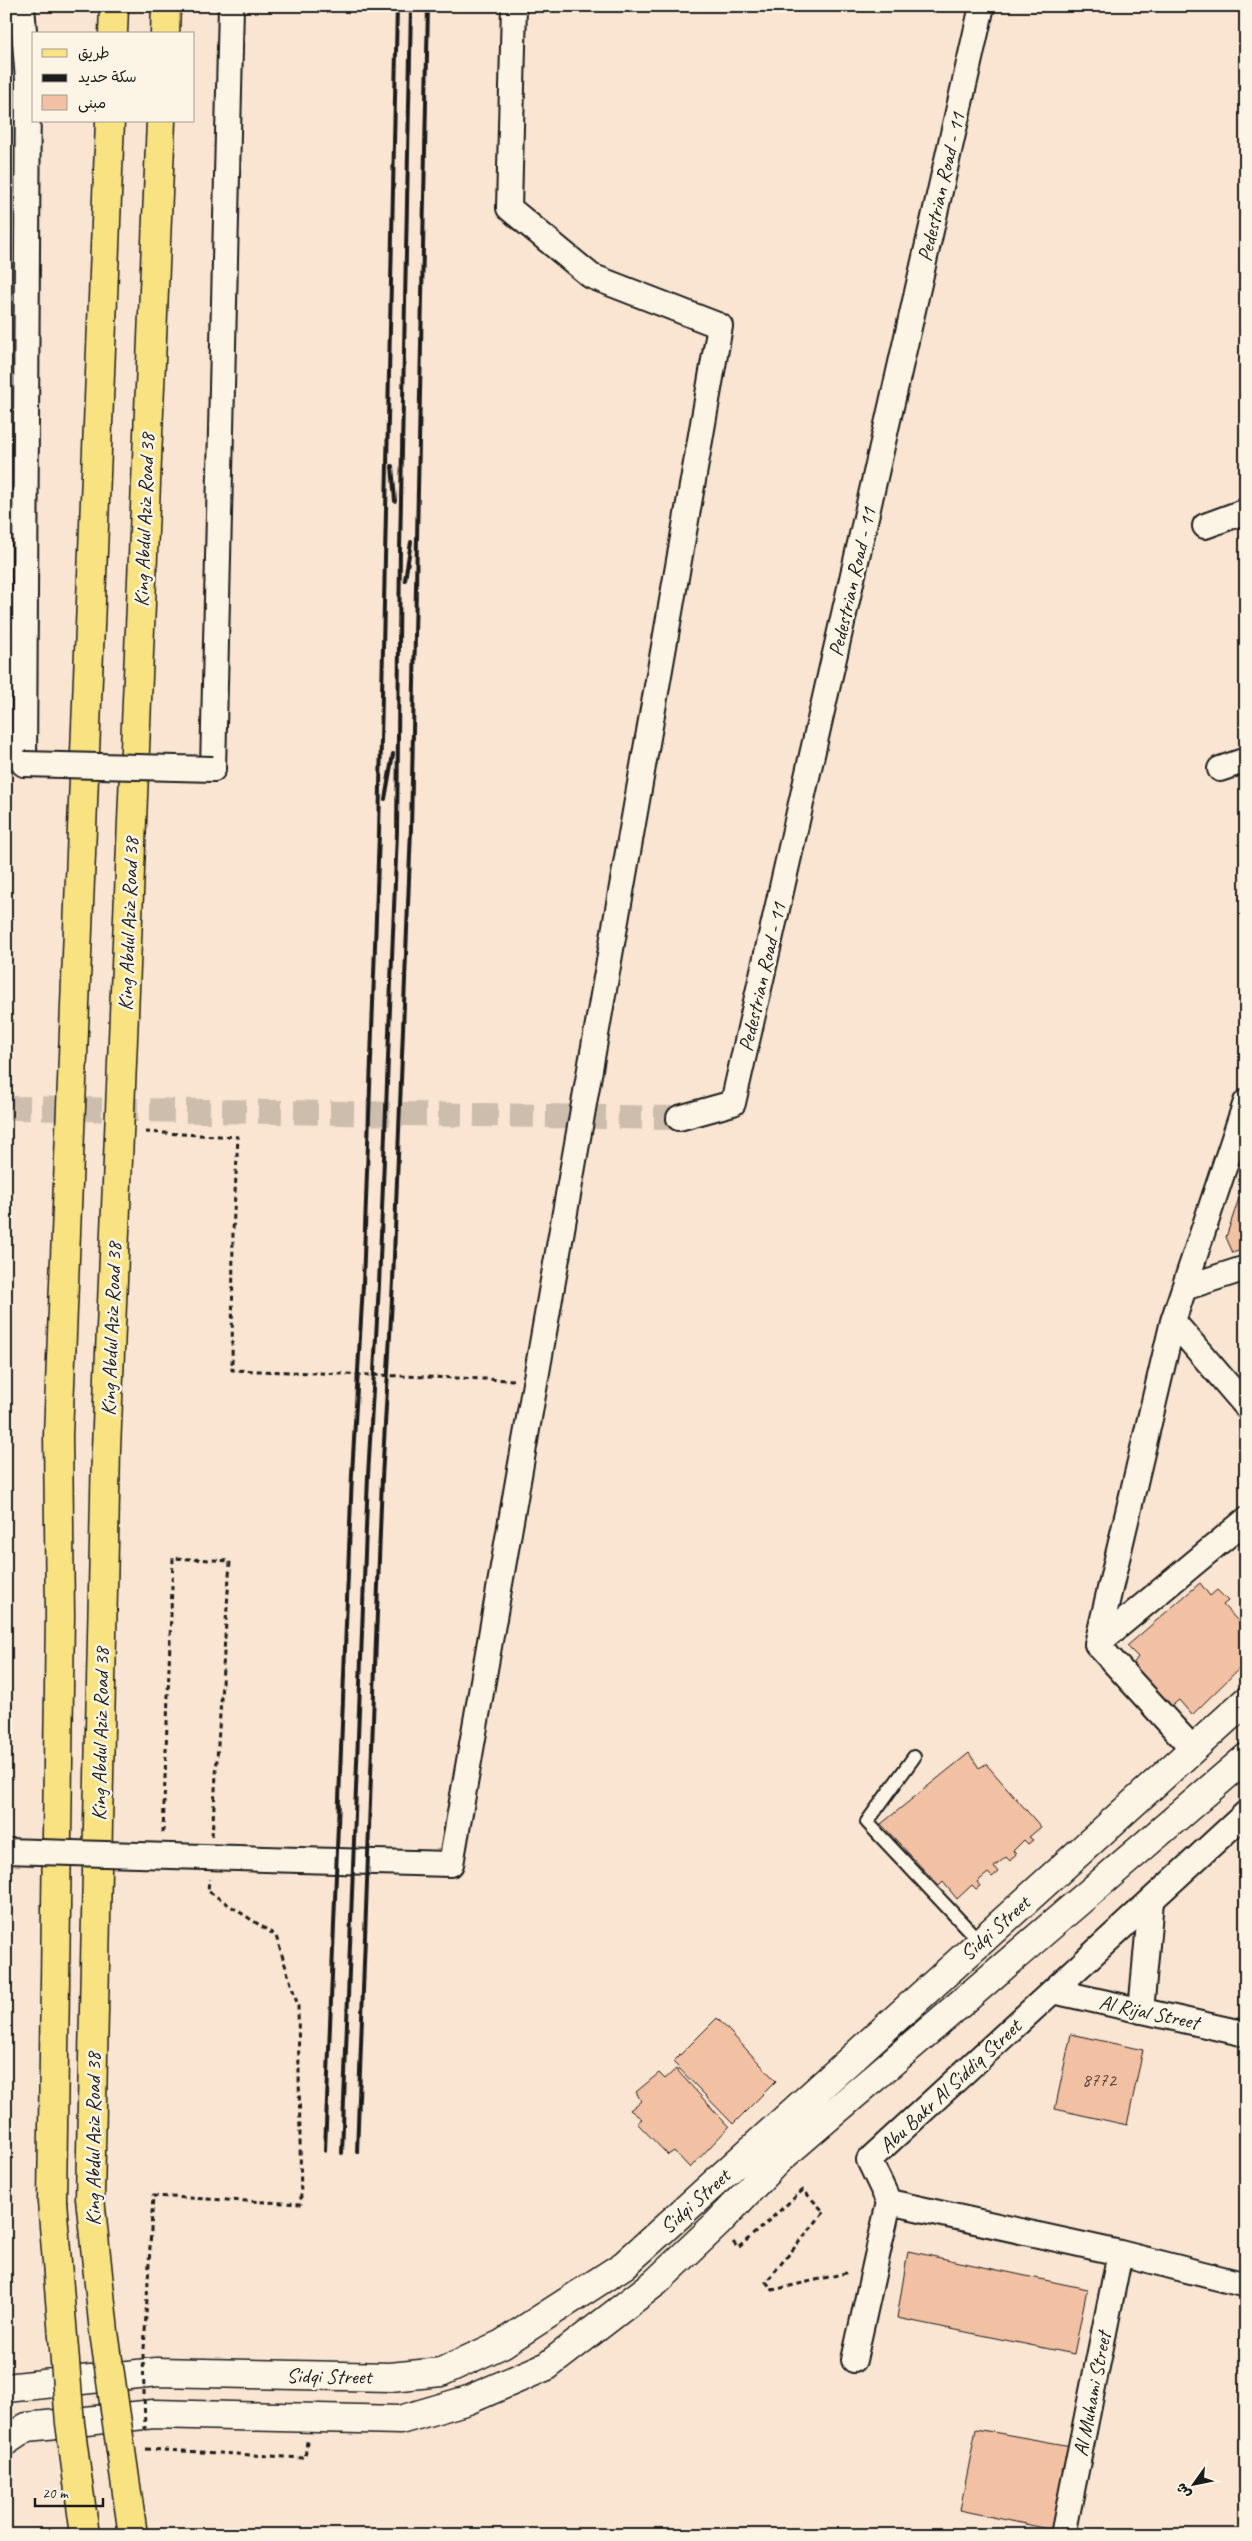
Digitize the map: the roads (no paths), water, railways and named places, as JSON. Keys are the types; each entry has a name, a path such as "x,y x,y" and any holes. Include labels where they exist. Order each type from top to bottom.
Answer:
{"main road":[{"path":"113,32 114,6"},
{"path":"165,32 166,6"},
{"name":"King Abdul Aziz Road 38","path":"85,2535 70,2423 52,2201 60,1615 58,1435 110,122"},
{"name":"King Abdul Aziz Road 38","path":"133,2535 104,2332 90,2198 106,1449 161,122"}],"street":[{"path":"22,6 28,80 24,764 213,769 231,6"},
{"path":"6,1851 451,1864 720,326 591,276 509,208 514,6"},
{"name":"Pedestrian Road - 11","path":"679,1118 734,1103 982,6"},
{"path":"1205,526 1246,511"},
{"path":"1220,769 1246,760"},
{"path":"1097,1644 1173,1321 1246,1102"},
{"path":"1184,1288 1246,1268"},
{"path":"1173,1321 1246,1406"},
{"path":"1097,1644 1246,1520"},
{"path":"1097,1644 1222,1779"},
{"name":"Sidqi Street","path":"6,2388 157,2372 390,2377 441,2372 502,2344 624,2265 1246,1701"},
{"name":"Sidqi Street","path":"6,2441 27,2427 154,2414 400,2420 468,2400 548,2366 656,2282 718,2223 775,2163 1246,1758"},
{"name":"Abu Bakr Al Siddiq Street","path":"889,2202 869,2160 1246,1814"},
{"path":"1141,2010 1151,1901"},
{"name":"Al Rijal Street","path":"1053,1991 1246,2034"},
{"path":"696,2200 718,2223"},
{"path":"854,2360 889,2202 1120,2253 1246,2285"},
{"name":"Al Muhami Street","path":"1063,2535 1120,2253"}],"lane":[{"path":"914,1757 867,1822 980,1942"}],"tunnel":[{"path":"6,1108 679,1118"}],"railway":[{"path":"325,2150 352,1474 363,1285 379,833 397,6"},
{"path":"342,2153 368,1476 379,1285 397,832 400,549 411,6"},
{"path":"357,2152 382,1478 393,1281 411,829 428,6"},
{"path":"392,466 395,501"},
{"path":"405,580 411,542"},
{"path":"385,799 393,754"}]}
